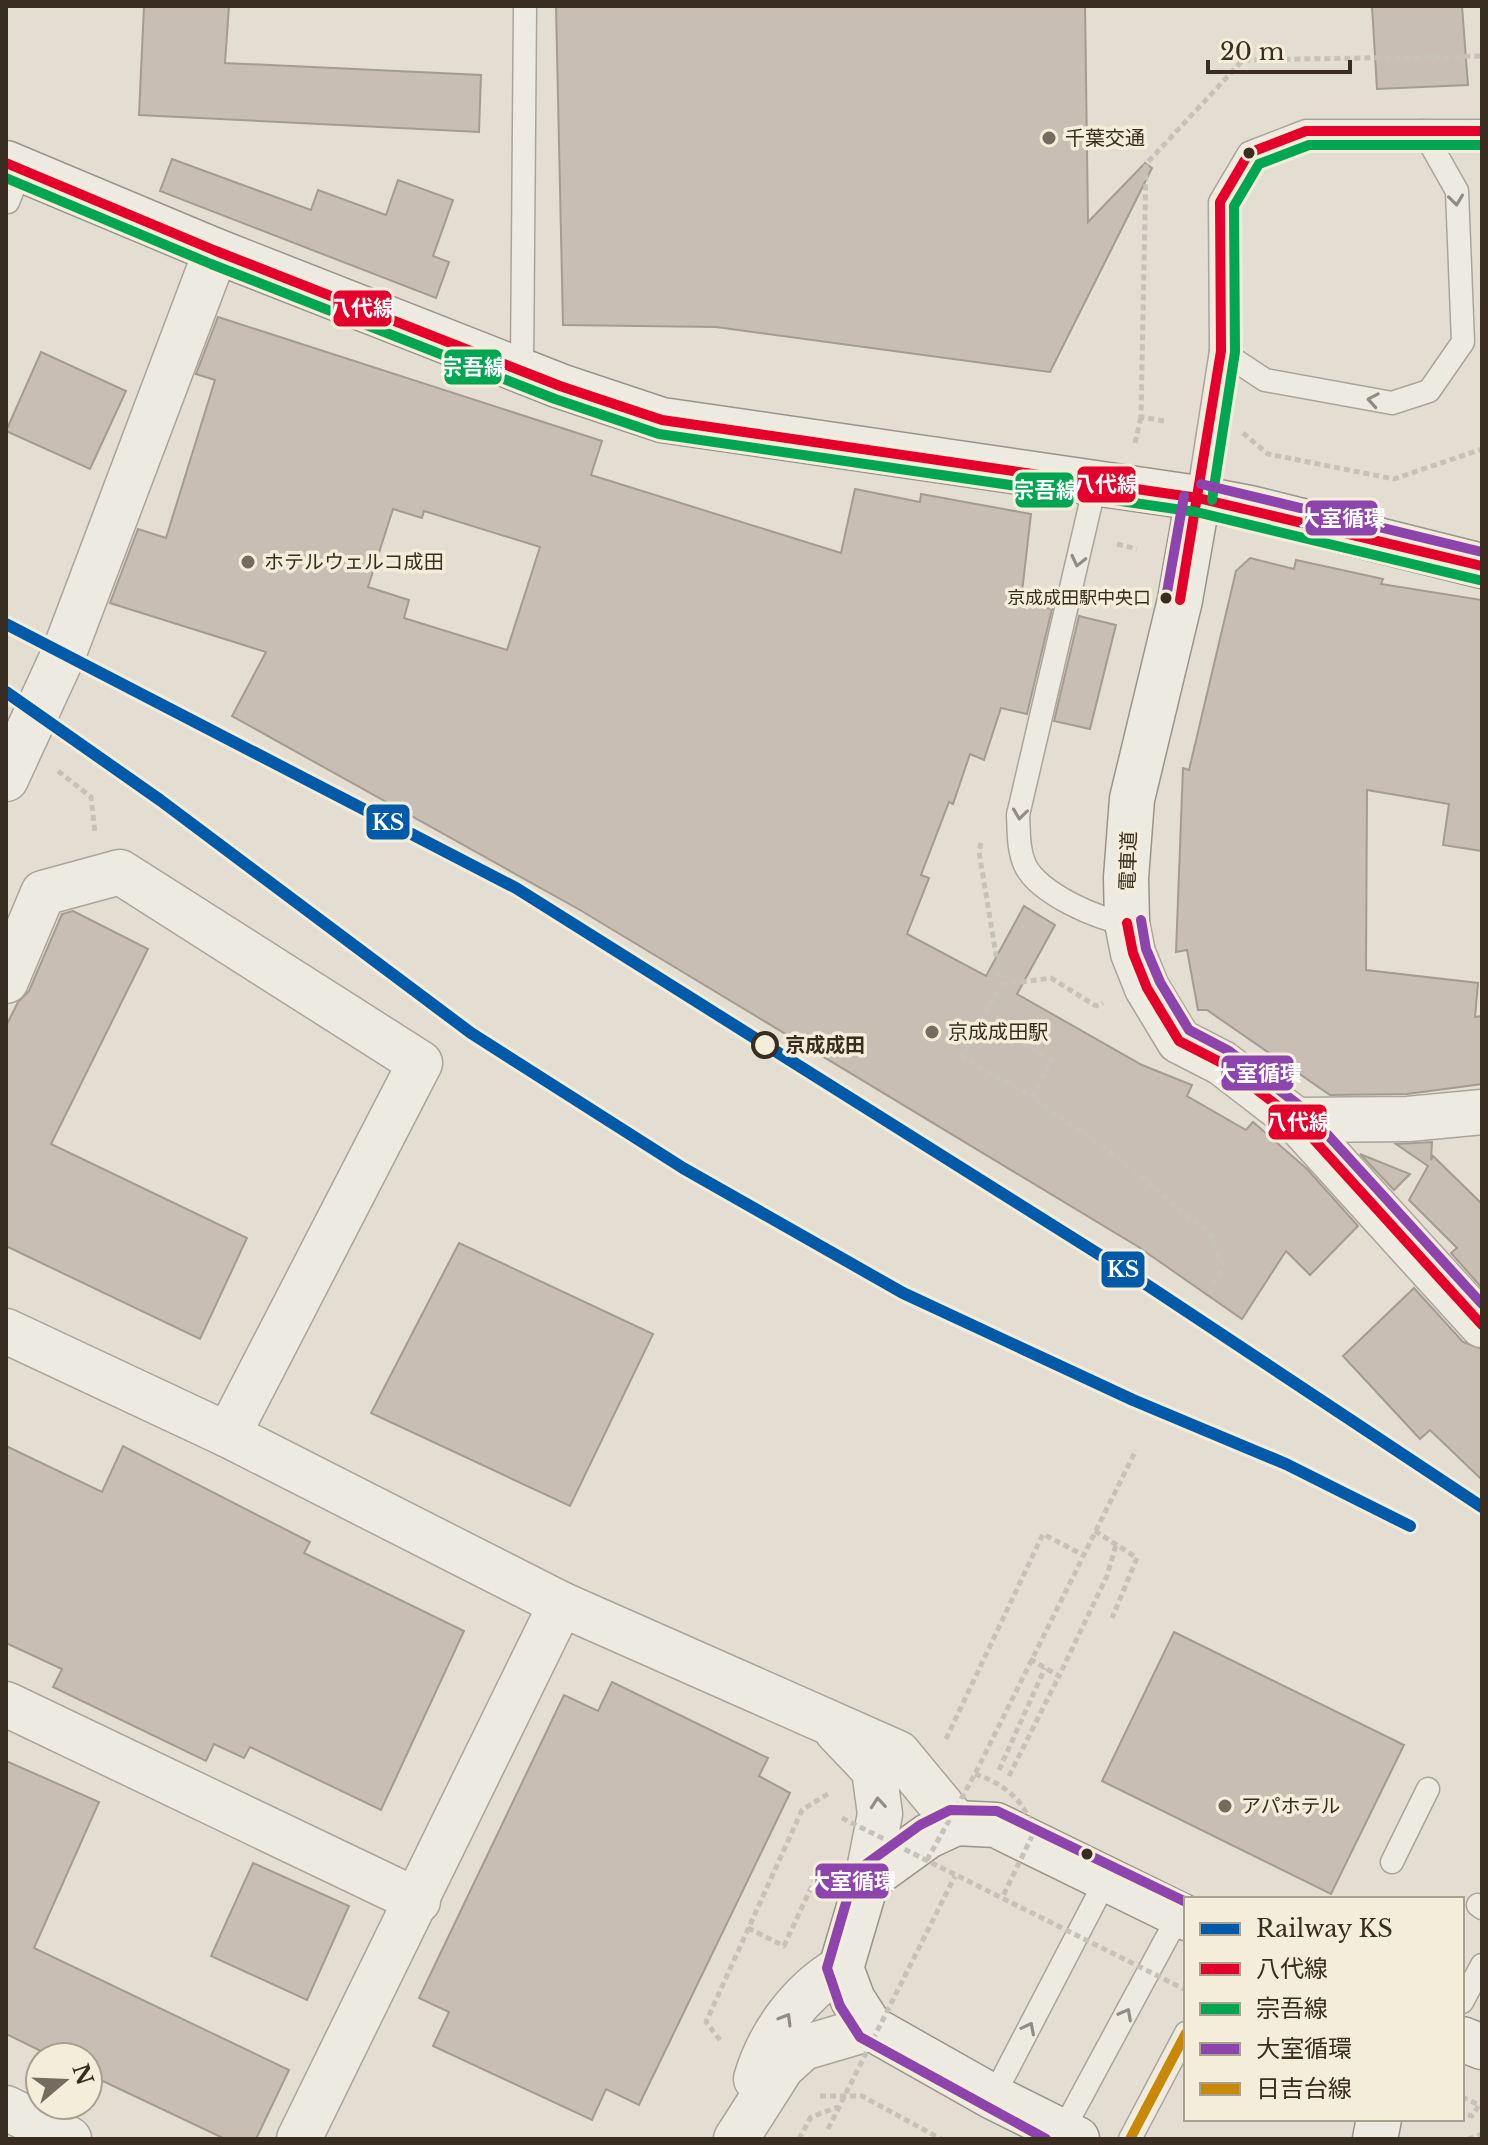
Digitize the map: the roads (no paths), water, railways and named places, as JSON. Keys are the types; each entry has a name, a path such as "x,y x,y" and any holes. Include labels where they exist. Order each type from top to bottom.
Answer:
{"street":[{"path":"12,178 216,251 522,368 560,386 662,420 1198,498 1482,566"},
{"path":"14,762 64,653 216,251"},
{"name":"電車道","path":"1198,498 1180,600 1132,799 1126,878 1127,923 1133,953 1147,988 1179,1041 1222,1063 1296,1120 1482,1325"},
{"path":"6,981 43,893 120,872 420,1063 228,1435"},
{"path":"1296,1120 1408,1119 1482,1112"},
{"path":"6,1331 228,1435 561,1604 898,1753 956,1823"},
{"path":"299,2139 561,1604"},
{"path":"6,1704 418,1901"},
{"path":"829,1724 874,1770 880,1814 867,1880 841,1968 853,2000 871,2028 993,2097 1069,2135"},
{"path":"867,1880 928,1836 956,1823 996,1825 1183,1916"},
{"path":"741,2128 757,2074 789,2012 821,1979 841,1968"},
{"path":"741,2128 782,2067 803,2048 871,2028"},
{"path":"6,2108 69,2139"}],"lane":[{"path":"522,368 525,6"},
{"path":"1198,498 1221,351 1220,202 1249,153 1306,131 1482,131"},
{"path":"1221,351 1265,380 1392,403 1429,391 1463,342 1457,191 1423,131"},
{"path":"1095,485 1018,815 1019,846 1027,869 1062,897 1111,922 1127,923"},
{"path":"1392,1862 1428,1789"},
{"path":"993,2097 1107,1878"},
{"path":"1069,2135 1183,1916"},
{"path":"1464,1998 1482,1965"},
{"path":"1130,2139 1184,2037"}],"rail line":[{"name":"KS","path":"6,624 516,888 1135,1277 1482,1507"},
{"name":"KS","path":"6,692 160,800 471,1033 683,1168 903,1293 1133,1400 1286,1464 1410,1526"}],"place":[{"name":"千葉交通","path":"1049,138"},
{"name":"ホテルウェルコ成田","path":"248,562"},
{"name":"京成成田駅中央口","path":"1166,598"},
{"name":"京成成田駅","path":"932,1032"},
{"name":"京成成田","path":"765,1045"},
{"name":"アパホテル","path":"1225,1806"}]}
